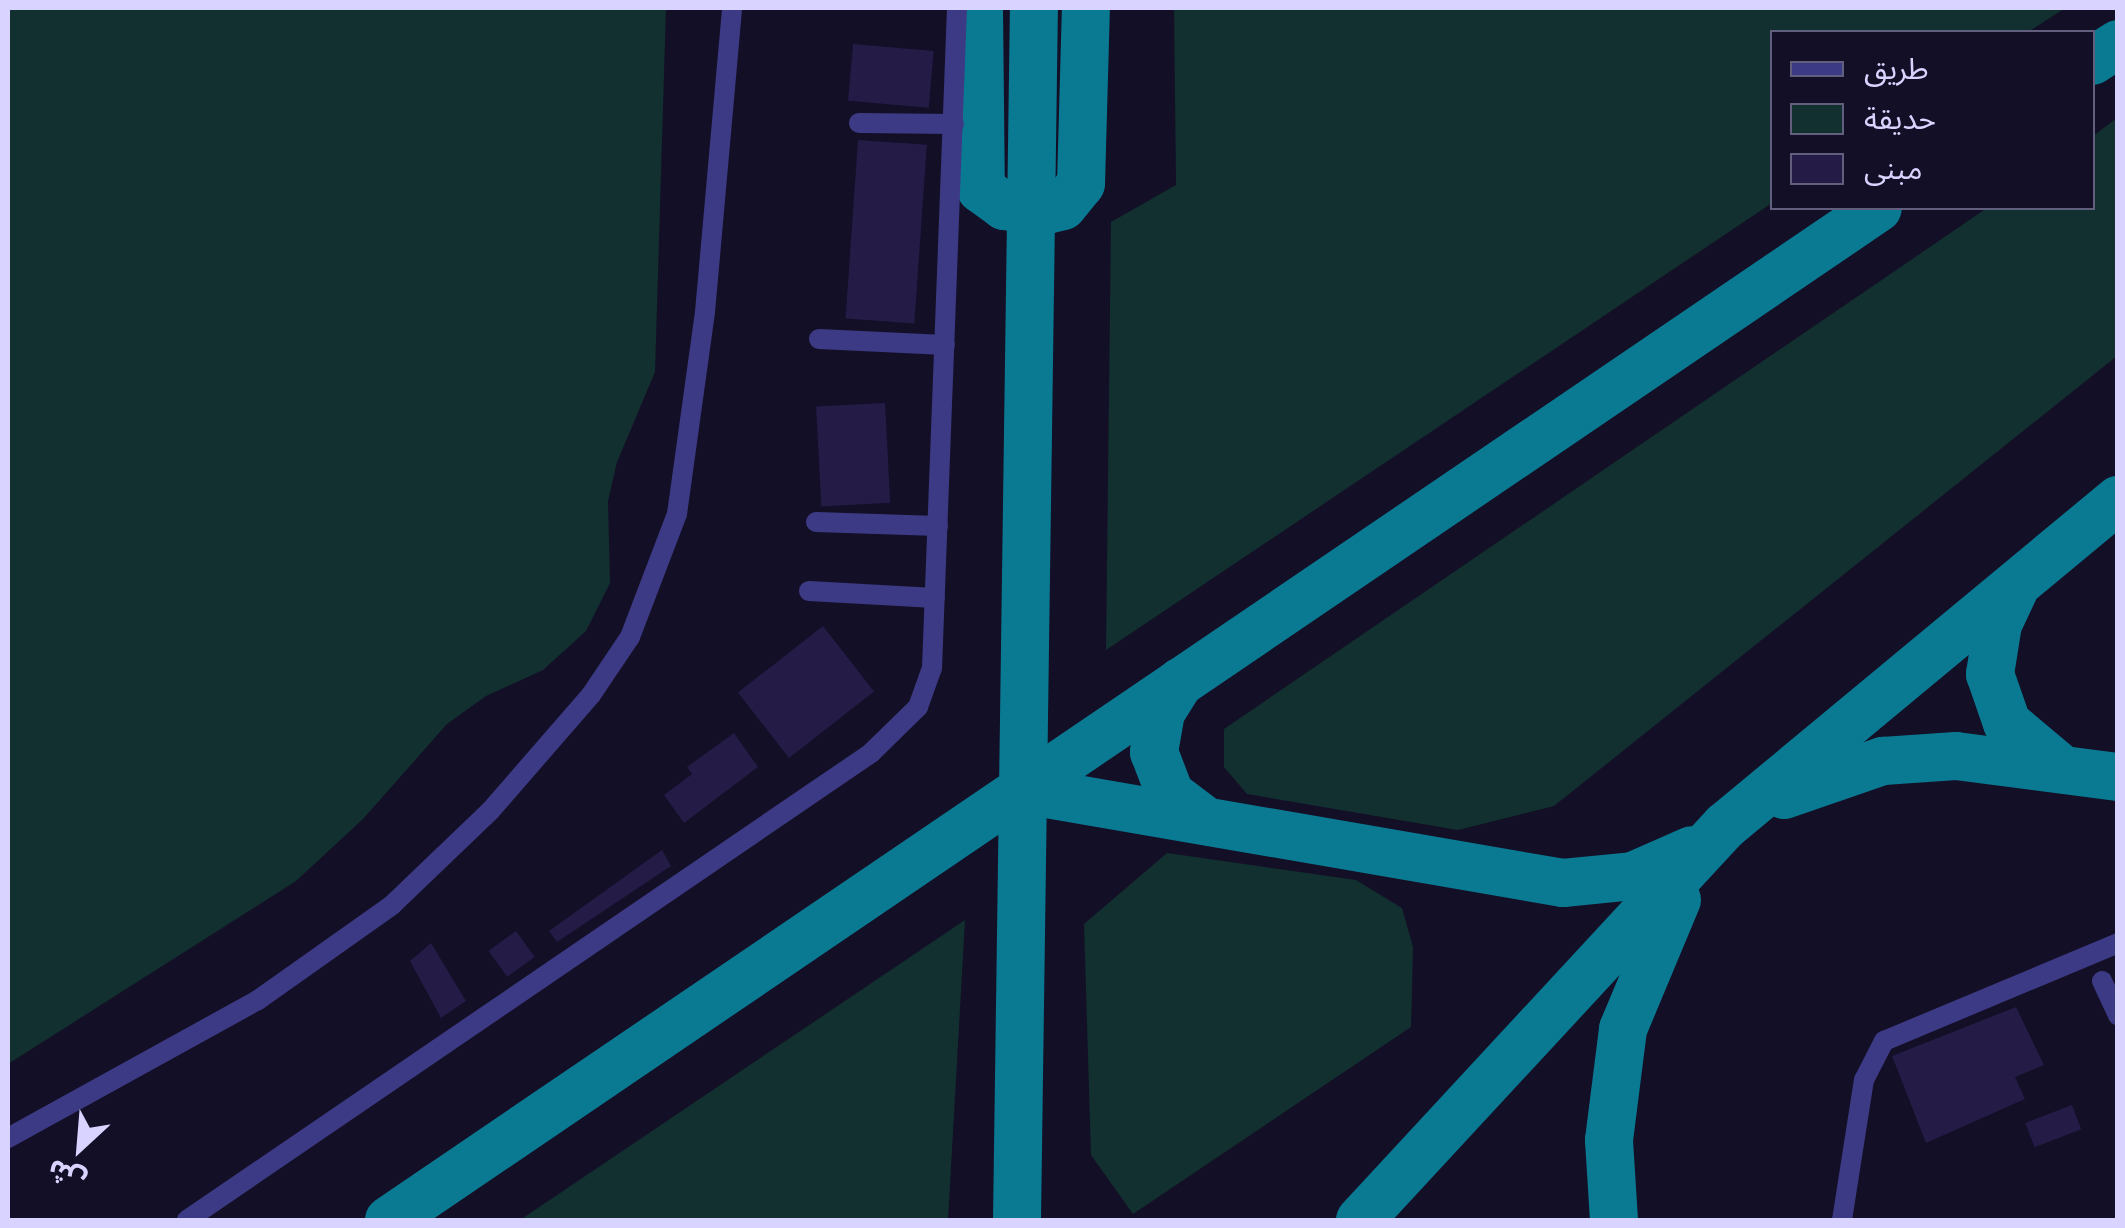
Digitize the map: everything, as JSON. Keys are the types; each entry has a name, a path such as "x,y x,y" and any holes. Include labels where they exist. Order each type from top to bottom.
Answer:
{"lane":[{"path":"8,1138 258,1000 392,905 516,781 592,695 630,637 677,514 705,312 732,8"},
{"path":"187,1220 871,753 925,695 935,598 957,8"},
{"path":"859,123 954,124"},
{"path":"819,340 945,345"},
{"path":"816,522 938,526"},
{"path":"809,591 935,598"},
{"path":"1842,1220 1864,1080 1884,1041 2118,943"},
{"path":"2102,981 2118,1015"}],"green space":[{"path":"8,8 666,8 655,372 617,462 608,501 610,583 586,631 543,670 486,696 447,724 363,819 296,881 8,1064"},
{"path":"1174,8 2065,8 2031,30 1770,30 1770,204 1106,650 1111,222 1176,185"},
{"path":"2117,118 2117,356 1554,806 1458,830 1247,794 1224,767 1224,729 1984,210 2095,210 2095,134"},
{"path":"1167,853 1356,880 1402,908 1413,947 1411,1027 1133,1214 1091,1155 1084,924"},
{"path":"965,920 948,1220 520,1220"}],"building":[{"path":"853,44 934,51 929,108 848,101"},
{"path":"858,140 927,145 914,323 846,319"},
{"path":"885,403 890,503 821,506 816,407"},
{"path":"823,626 874,691 789,758 738,692"},
{"path":"734,733 758,767 684,823 664,795 692,774 687,767"},
{"path":"662,850 671,866 557,942 549,931"},
{"path":"516,931 535,957 507,977 488,951"},
{"path":"431,943 466,1001 441,1018 410,961"},
{"path":"2016,1007 2044,1065 2015,1077 2025,1099 1926,1143 1892,1056"},
{"path":"2072,1105 2081,1129 2035,1147 2025,1123"}],"taxiway":[{"path":"979,8 981,189 1004,206 1047,210 1063,206 1081,184 1086,8"},
{"path":"1017,1220 1034,8"},
{"path":"2095,59 2118,44"},
{"path":"389,1220 1875,210"},
{"path":"1360,1220 1725,826 2118,500"},
{"path":"2014,590 1998,624 1990,674 2007,723 2058,766"},
{"path":"1180,682 1161,712 1154,752 1170,794 1200,817"},
{"path":"1784,795 1883,761 1956,756 2118,777"},
{"path":"1024,790 1563,883 1633,876 1692,850"},
{"path":"1614,1220 1609,1140 1623,1029 1677,900"}]}
